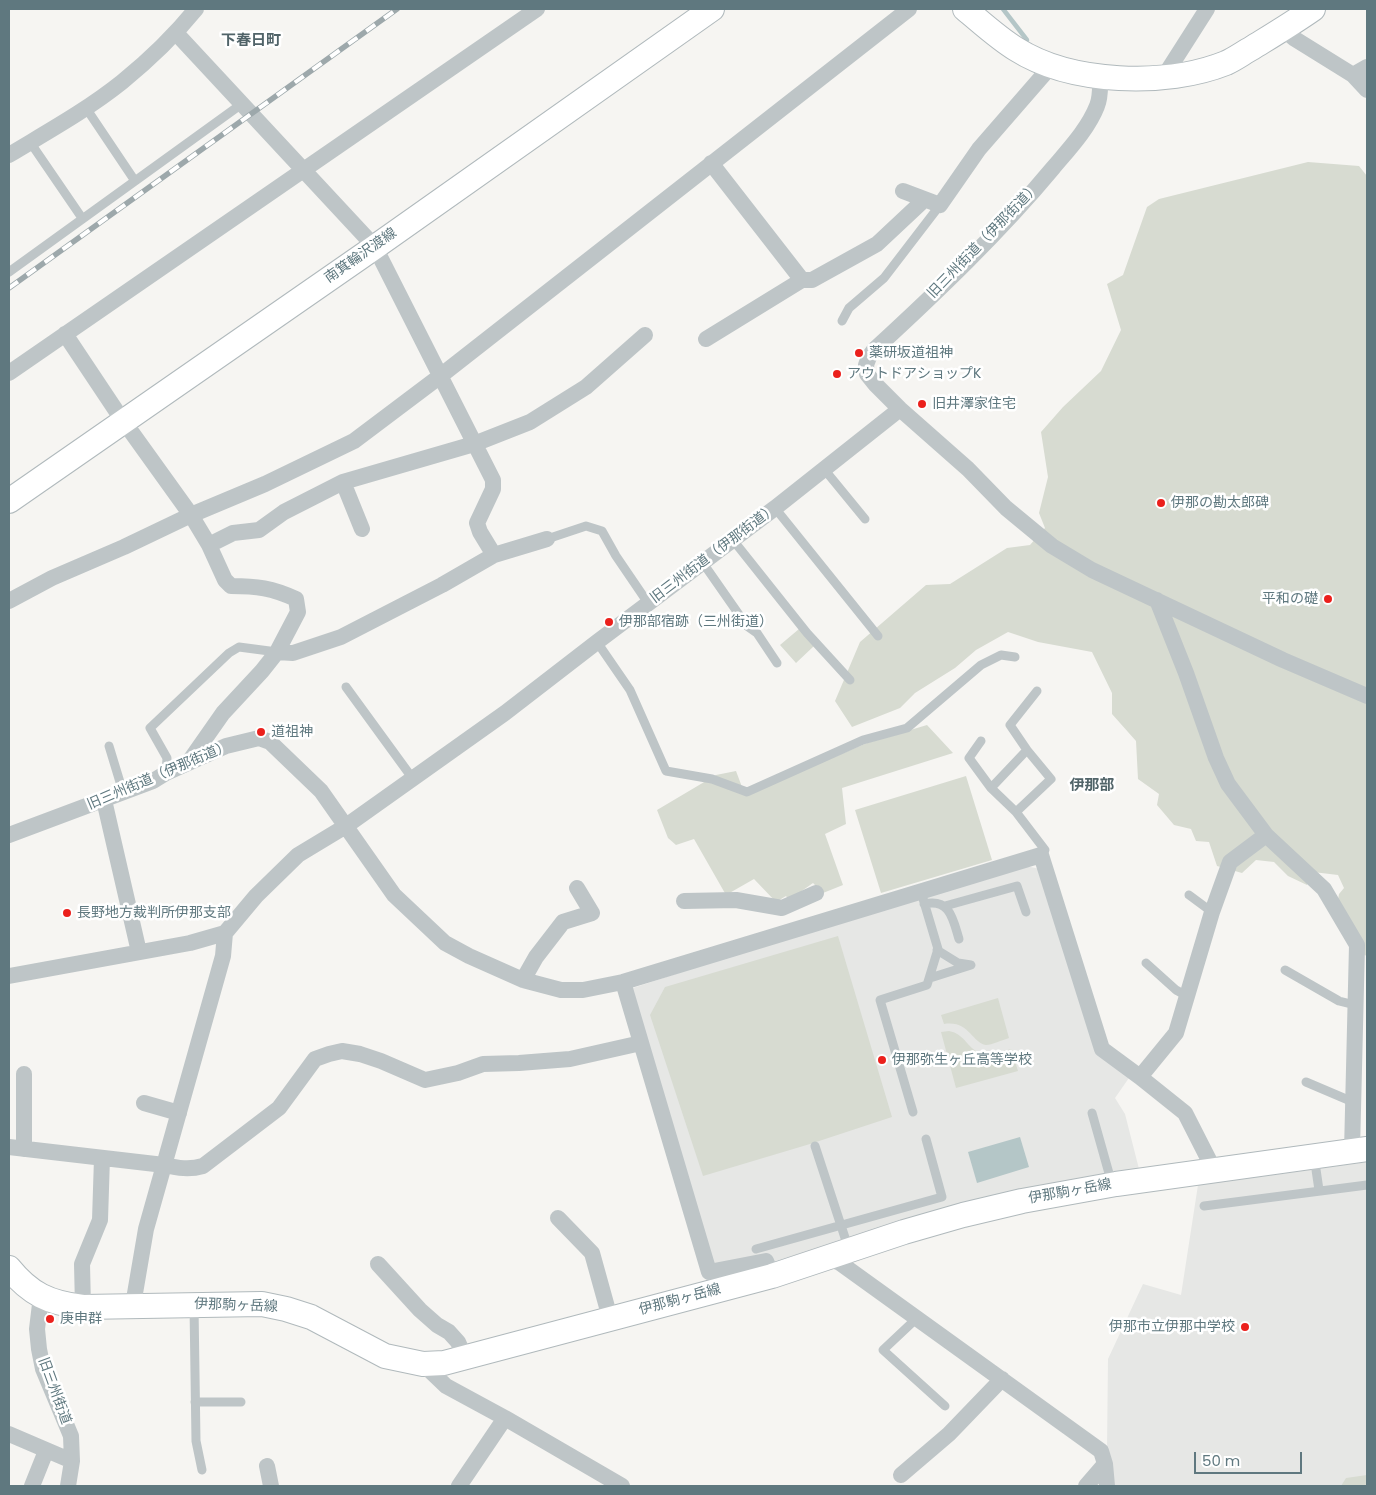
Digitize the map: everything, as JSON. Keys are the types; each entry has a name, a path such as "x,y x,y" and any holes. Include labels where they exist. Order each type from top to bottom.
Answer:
{"main road":[{"name":"南箕輪沢渡線","path":"9,501 712,9"},
{"path":"965,9 1017,50 1052,65 1078,73 1100,76 1163,78 1201,72 1228,62 1313,9"},
{"name":"伊那駒ヶ岳線","path":"9,1268 24,1285 55,1302 83,1306 262,1304 311,1317 385,1356 423,1364 444,1363 772,1276 962,1215 1022,1201 1112,1184 1360,1150"}],"street":[{"path":"9,155 86,108 122,82 176,33 196,9"},
{"path":"9,373 537,9"},
{"path":"9,602 52,578 264,484 354,441 439,377 909,9"},
{"path":"1163,78 1207,9"},
{"path":"1283,29 1295,39 1360,71 1367,90"},
{"path":"176,33 243,103 302,171 374,247 493,480 493,488 477,523 480,532 494,555"},
{"path":"903,191 940,205 979,149 1052,65"},
{"name":"旧三州街道（伊那街道）","path":"9,833 104,800 153,780 226,746 259,738 270,742 321,791 346,826 505,714 648,603 775,508 900,409 867,374 866,365 869,357 984,244 1038,186 1086,126 1098,105 1100,76"},
{"path":"711,163 802,280"},
{"path":"706,339 802,280 812,280 877,244 924,200"},
{"path":"65,334 191,515 209,545 225,580 231,586 259,586 278,591 296,599 298,612 277,652 223,713 188,763"},
{"path":"209,545 233,533 259,530 284,512 343,482 474,444 530,422 586,387 645,335"},
{"path":"900,409 968,468 1006,508 1052,546 1092,570 1283,660 1367,696"},
{"path":"343,482 362,529"},
{"path":"277,652 293,653 341,637 442,585 494,555 547,539"},
{"path":"1157,600 1186,673 1216,758 1228,784 1266,835 1324,889 1362,948 1355,1005 1353,1102 1360,1150"},
{"path":"104,800 139,952"},
{"path":"9,976 190,943 225,933 256,896 298,855 346,826 394,895 445,943 523,980 561,990 583,990 623,982 922,898 1043,852 1102,1049 1185,1113 1214,1170"},
{"path":"1140,1077 1176,1033 1212,912 1230,862 1266,835"},
{"path":"523,980 536,957 563,922 592,912 577,888"},
{"path":"684,901 736,900 782,908 816,893"},
{"path":"134,1305 146,1229 224,956 225,933"},
{"path":"623,982 709,1272 766,1262 772,1276"},
{"path":"24,1074 16,1148 193,1169 203,1166 279,1108 315,1060 329,1054 342,1051 360,1054 381,1060 425,1080 483,1064 519,1064 570,1059 641,1043"},
{"path":"144,1103 179,1113"},
{"path":"83,1306 82,1264 100,1220 102,1158"},
{"path":"558,1218 592,1252 610,1318"},
{"path":"827,1257 840,1263 1101,1451 1105,1464 1107,1486"},
{"path":"378,1264 420,1310 454,1337 465,1358"},
{"name":"旧三州街道","path":"41,1296 37,1329 38,1349 43,1368 71,1436 72,1461 68,1486"},
{"path":"423,1364 446,1386 622,1486"},
{"path":"902,1475 949,1434 1002,1379"},
{"path":"459,1486 505,1418"},
{"path":"9,1434 72,1461"},
{"path":"32,1486 46,1451"},
{"path":"1086,1486 1105,1464"},
{"path":"267,1466 271,1486"}],"lane":[{"path":"9,272 243,103"},
{"path":"86,108 135,181"},
{"path":"30,142 82,218"},
{"path":"842,321 849,308 884,278 940,205"},
{"path":"824,469 865,519"},
{"path":"775,508 878,636"},
{"path":"547,539 586,526 602,531 616,556 648,603"},
{"path":"733,540 807,632 850,680"},
{"path":"703,563 747,626 757,633 777,663"},
{"path":"597,642 630,690 666,771 712,779 748,792 863,740 907,728 981,664 1002,656 1015,657"},
{"path":"166,773 167,758 150,728 229,652 239,647 277,652"},
{"path":"346,686 413,779"},
{"path":"1016,812 1051,779 1027,750 1010,725 1037,691"},
{"path":"981,740 969,758 991,788 1016,812 1043,852"},
{"path":"109,746 123,792"},
{"path":"991,788 1027,750"},
{"path":"922,898 946,906 1017,886 1026,912"},
{"path":"1189,895 1212,912"},
{"path":"913,1112 880,1000 927,985 930,978 937,950 922,898"},
{"path":"946,906 952,917 959,939"},
{"path":"930,978 971,965 958,963 937,950"},
{"path":"1146,963 1176,990 1187,996"},
{"path":"1285,970 1339,1001 1355,1005"},
{"path":"1306,1082 1353,1102"},
{"path":"1092,1113 1112,1184"},
{"path":"756,1249 942,1197 926,1139"},
{"path":"815,1146 849,1250"},
{"path":"1314,1156 1319,1190"},
{"path":"1204,1206 1367,1185"},
{"path":"194,1304 196,1441 202,1470"},
{"path":"917,1318 883,1350 945,1406"},
{"path":"196,1402 241,1402"}],"shaded area":[{"path":"1308,162 1359,166 1367,176 1367,956 1362,954 1335,916 1339,894 1344,888 1338,875 1313,872 1307,885 1288,876 1274,862 1256,860 1242,873 1217,866 1209,842 1196,841 1191,829 1174,825 1157,805 1159,794 1138,779 1136,741 1112,714 1112,693 1092,652 1038,642 1008,632 976,650 955,668 915,693 900,708 852,727 835,701 860,642 926,585 950,584 1007,548 1030,545 1045,528 1039,513 1048,477 1041,432 1063,407 1101,371 1121,330 1107,284 1123,275 1147,207 1159,199"},
{"path":"799,629 814,646 796,663 780,645"},
{"path":"927,725 953,753 842,788 846,824 825,834 843,885 823,893 813,883 789,900 786,896 776,902 754,879 726,895 694,839 676,845 668,838 657,810 716,775 736,771 745,795 867,743"},
{"path":"966,776 992,860 881,893 855,810"},
{"name":"伊那弥生ヶ丘高等学校","path":"1021,865 1040,869 1096,1045 1131,1075 1115,1098 1125,1114 1139,1169 1014,1190 772,1262 711,1267 630,989 791,936"},
{"path":"838,936 892,1117 703,1176 650,1015 665,987"},
{"path":"998,998 1009,1038 986,1045 959,1025 944,1024 941,1015"},
{"path":"949,1031 959,1035 980,1053 996,1053 1011,1049 1018,1071 956,1088 941,1032"},
{"path":"1020,1137 1029,1167 977,1183 968,1152"},
{"name":"伊那市立伊那中学校","path":"1367,1162 1367,1486 1111,1486 1107,1449 1108,1359 1143,1284 1181,1295 1198,1185"},
{"path":"1367,1475 1367,1486 1341,1486 1346,1478"}],"waterway":[{"path":"1003,9 1027,40"}],"railway":[{"path":"9,288 397,9"}],"place":[{"name":"薬研坂道祖神","path":"859,353"},
{"name":"アウトドアショップK","path":"837,374"},
{"name":"旧井澤家住宅","path":"922,404"},
{"name":"伊那の勘太郎碑","path":"1161,503"},
{"name":"平和の礎","path":"1328,599"},
{"name":"伊那部宿跡（三州街道）","path":"609,622"},
{"name":"道祖神","path":"261,732"},
{"name":"長野地方裁判所伊那支部","path":"67,913"},
{"name":"伊那弥生ヶ丘高等学校","path":"882,1060"},
{"name":"庚申群","path":"50,1319"},
{"name":"伊那市立伊那中学校","path":"1245,1327"}],"district":[{"name":"下春日町","path":"251,41"},
{"name":"伊那部","path":"1092,786"}]}
